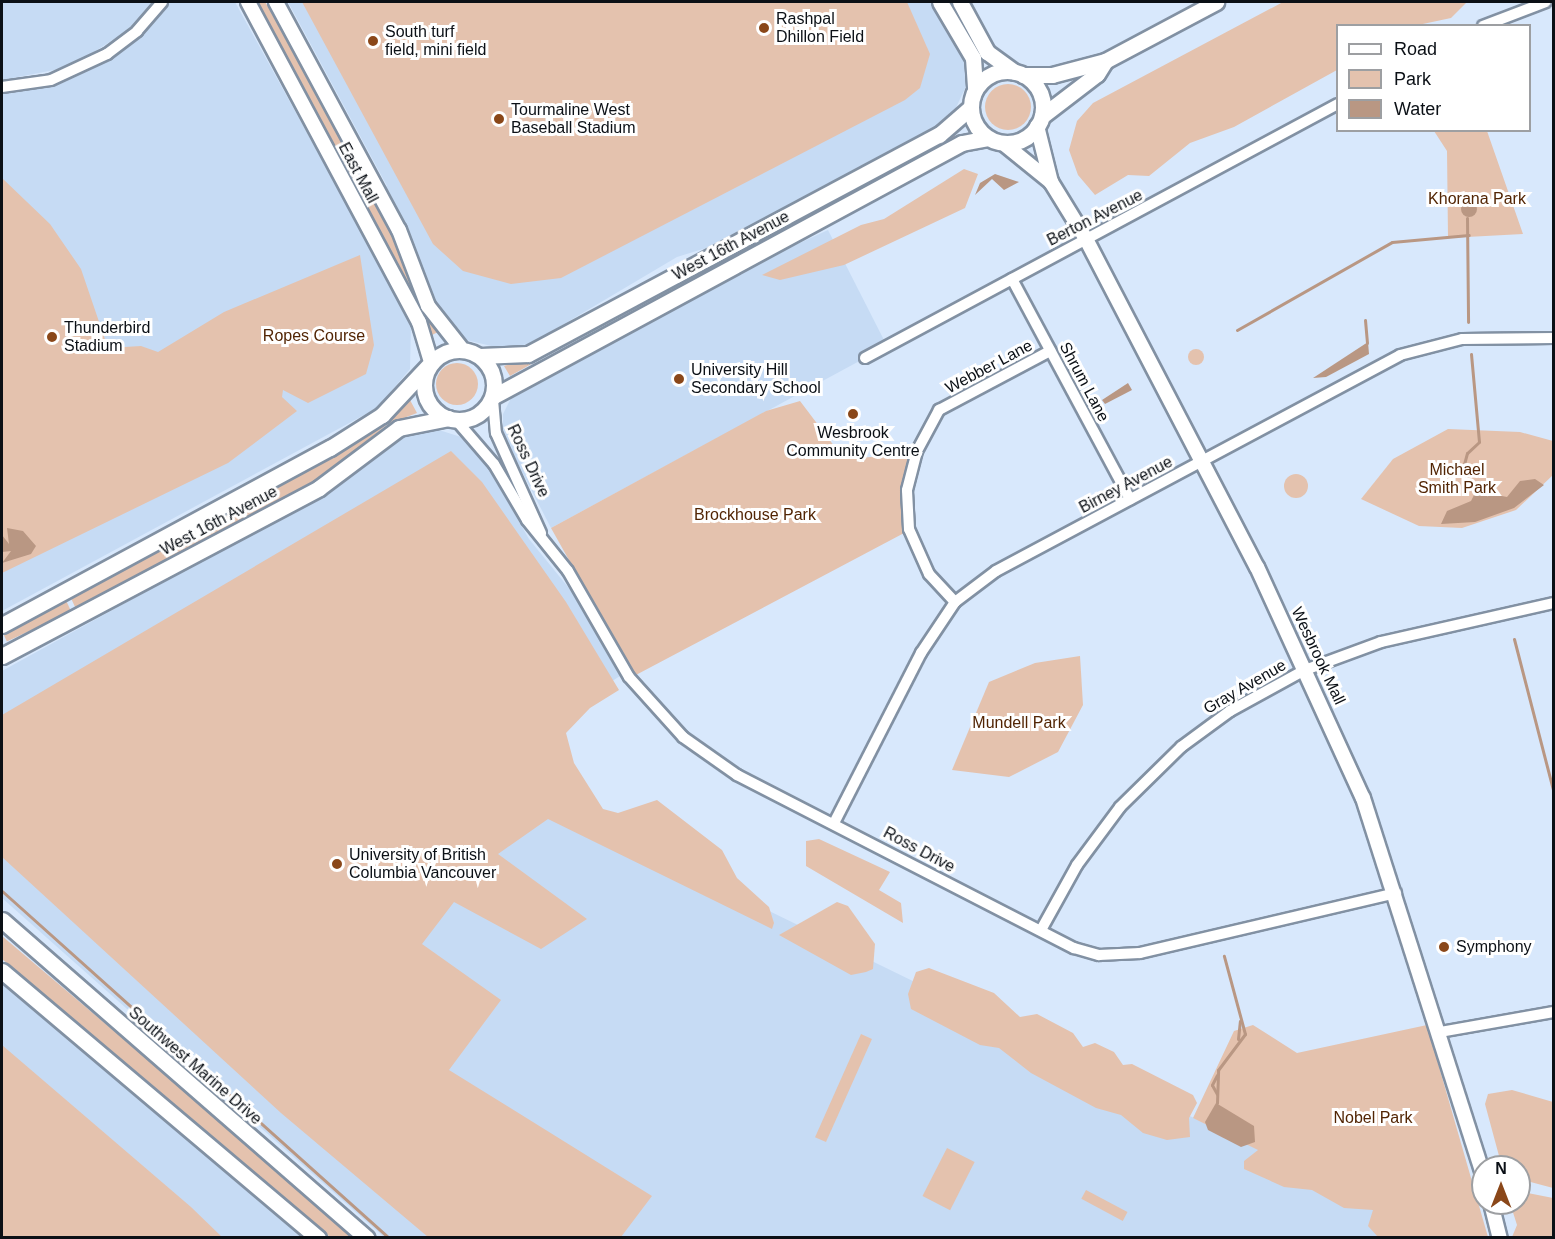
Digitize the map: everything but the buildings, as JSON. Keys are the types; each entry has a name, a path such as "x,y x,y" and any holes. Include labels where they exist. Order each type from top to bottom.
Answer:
{"main road":[{"path":"940,2 973,58 975,89 970,108 974,124 996,141 1026,138 1040,121 1097,74 1105,61"},
{"path":"960,2 987,52 1019,73 1039,90 1040,121"},
{"path":"975,89 991,74 1052,75 1105,61 1216,2"},
{"name":"West 16th Avenue","path":"480,356 528,354 939,135 970,108"},
{"name":"West 16th Avenue","path":"493,398 962,143 996,141"},
{"path":"461,348 480,356 493,398 476,417 452,419 430,400 425,387 430,364 442,352 461,348"},
{"name":"West 16th Avenue","path":"2,625 330,448 382,415 430,364"},
{"name":"West 16th Avenue","path":"2,656 319,488 399,428 452,419"},
{"name":"Southwest Marine Drive","path":"2,920 367,1238"},
{"path":"2,971 318,1238"}],"street":[{"path":"2,87 51,80 107,54 137,31 162,2"},
{"name":"East Mall","path":"248,2 419,322 430,364"},
{"name":"East Mall","path":"276,2 399,230 428,306 461,348"},
{"path":"1488,24 1546,2"},
{"name":"Berton Avenue","path":"865,358 1336,105"},
{"name":"Wesbrook Mall","path":"1040,121 1052,182 1086,239 1204,460 1305,670 1362,798 1396,893 1478,1155"},
{"name":"Wesbrook Mall","path":"996,141 1052,182"},
{"name":"Shrum Lane","path":"1012,279 1130,499"},
{"name":"Birney Avenue","path":"834,823 921,653 955,602 996,571 1400,355 1462,339 1554,338"},
{"name":"Webber Lane","path":"955,602 929,574 909,529 907,490 917,451 939,410 1050,351"},
{"name":"Ross Drive","path":"493,398 496,433 541,533"},
{"name":"Ross Drive","path":"452,419 541,533 652,708 737,775 1074,948 1121,956 1396,893"},
{"name":"Gray Avenue","path":"1041,930 1098,835 1155,771 1221,717 1305,670 1413,633 1554,603"},
{"path":"1440,1032 1554,1012"},
{"path":"1494,1215 1500,1238"}],"shaded area":[{"path":"2,2 154,2 138,24 70,67 2,80"},
{"path":"170,2 235,2 411,322 410,369 377,408 2,611 2,92 74,75 128,46"},
{"path":"288,2 930,2 966,61 968,82 953,114 925,136 706,248 677,257 532,343 504,349 466,340 439,316 383,189 387,186"},
{"name":"University Hill Secondary School","path":"828,230 885,342 865,358 551,528 503,435 503,414 513,394 739,271"},
{"name":"University of British Columbia Vancouver","path":"439,430 461,437 487,466 529,539 572,592 620,676 536,730 603,830 1438,1237 384,1237 2,898 2,671 332,489 397,436"},
{"path":"2,982 14,990 305,1237 2,1234"}],"green space":[{"path":"255,2 265,2 294,44 390,223 411,282 438,332 432,335"},
{"path":"302,2 907,2 930,54 920,88 905,100 561,278 511,284 463,271 433,244"},
{"path":"1283,2 1467,2 1451,18 1423,24 1336,24 1336,71 1234,127 1190,143 1149,176 1128,175 1095,195 1078,175 1069,150 1077,121 1093,103"},
{"path":"1008,84 1017,85 1025,90 1030,98 1030,116 1025,124 1017,129 1008,130 999,129 991,124 986,116 985,107 986,98 991,90 999,85"},
{"name":"Khorana Park","path":"1435,132 1487,132 1523,234 1448,238 1447,151"},
{"path":"954,135 957,138 734,252 821,205"},
{"path":"964,169 978,174 965,208 844,265 780,280 762,275 861,225 884,219"},
{"name":"Ropes Course","path":"2,178 50,224 81,269 108,348 141,346 158,352 224,312 360,255 374,345 366,374 308,403 283,390 282,397 297,411 228,463 2,573"},
{"path":"725,256 510,376 504,366 541,353"},
{"path":"1193,349 1199,349 1204,357 1202,363 1193,365 1188,360 1188,354"},
{"path":"457,363 472,369 478,384 472,399 457,405 442,399 436,384 442,369"},
{"path":"410,400 417,413 388,424 323,476 76,609 69,594 353,442"},
{"name":"Brockhouse Park","path":"800,401 844,459 911,454 903,484 906,532 634,676 551,528 766,411"},
{"name":"Michael Smith Park","path":"1448,429 1520,432 1553,441 1553,475 1516,510 1462,528 1419,526 1361,499 1393,459"},
{"path":"451,451 482,482 566,602 619,690 590,708 566,733 574,763 603,809 618,813 657,800 722,850 737,878 769,907 774,923 772,929 548,819 498,854 587,919 541,949 454,902 422,944 501,1000 449,1070 652,1196 621,1237 428,1237 281,1113 2,857 2,715"},
{"path":"1296,474 1304,478 1308,486 1304,494 1296,498 1288,494 1284,486 1288,478"},
{"path":"64,596 71,611 7,641 2,625"},
{"name":"Mundell Park","path":"1080,656 1083,705 1058,752 1009,777 952,770 989,682 1035,663"},
{"path":"819,839 890,872 879,890 901,903 903,923 806,866 806,841"},
{"path":"837,902 848,906 875,944 873,969 851,975 779,935"},
{"path":"2,936 357,1237 330,1237 105,1047 2,959"},
{"path":"929,968 994,993 1020,1017 1037,1014 1073,1033 1083,1047 1095,1043 1114,1052 1123,1065 1132,1064 1193,1095 1197,1103 1189,1118 1190,1137 1167,1140 1143,1133 1121,1115 1096,1108 1031,1073 999,1048 980,1045 911,1009 908,994 916,972"},
{"name":"Nobel Park","path":"1253,1025 1297,1053 1427,1025 1471,1178 1471,1215 1482,1215 1488,1237 1378,1237 1368,1226 1373,1210 1344,1208 1312,1190 1284,1187 1244,1169 1244,1161 1258,1150 1193,1118 1234,1031"},
{"path":"861,1034 872,1039 826,1142 815,1137"},
{"path":"2,1045 191,1207 222,1237 2,1237"},
{"path":"1512,1090 1553,1102 1553,1188 1531,1182 1531,1155 1499,1155 1485,1104 1488,1094"},
{"path":"947,1148 975,1162 950,1210 922,1196"},
{"path":"1086,1190 1127,1212 1123,1221 1081,1199"},
{"path":"1531,1194 1553,1198 1553,1237 1512,1237 1517,1225 1514,1215 1531,1215"}],"water":[{"path":"995,174 1019,182 1004,190 992,179 975,195 980,183"},
{"path":"1466,201 1472,201 1477,209 1475,215 1466,217 1461,212 1461,206"},
{"path":"1368,342 1369,354 1326,377 1313,378"},
{"path":"1128,383 1132,390 1105,404 1102,400"},
{"path":"1535,479 1544,485 1514,508 1475,522 1441,524 1447,511 1471,501 1476,491 1507,497 1520,481"},
{"path":"7,528 23,531 36,546 31,554 2,563 11,551 2,552 2,535 9,544"},
{"path":"1216,1103 1254,1126 1255,1142 1241,1147 1208,1130 1205,1122"}],"waterway":[{"path":"1467,218 1468,322"},
{"path":"1237,330 1392,242 1469,235"},
{"path":"1365,320 1367,343"},
{"path":"1471,354 1479,442 1467,453 1463,468 1469,483 1486,494"},
{"path":"1514,639 1554,794"},
{"path":"2,891 389,1238"},
{"path":"1217,1103 1218,1070 1245,1034 1224,956"},
{"path":"1238,1039 1240,1021"},
{"path":"1217,1075 1212,1085 1217,1094"}],"place":[{"name":"Rashpal Dhillon Field","path":"764,28"},
{"name":"South turf field, mini field","path":"373,41"},
{"name":"Tourmaline West Baseball Stadium","path":"499,119"},
{"name":"Thunderbird Stadium","path":"52,337"},
{"name":"University Hill Secondary School","path":"679,379"},
{"name":"Wesbrook Community Centre","path":"853,414"},
{"name":"University of British Columbia Vancouver","path":"337,864"},
{"name":"Symphony","path":"1444,947"}]}
